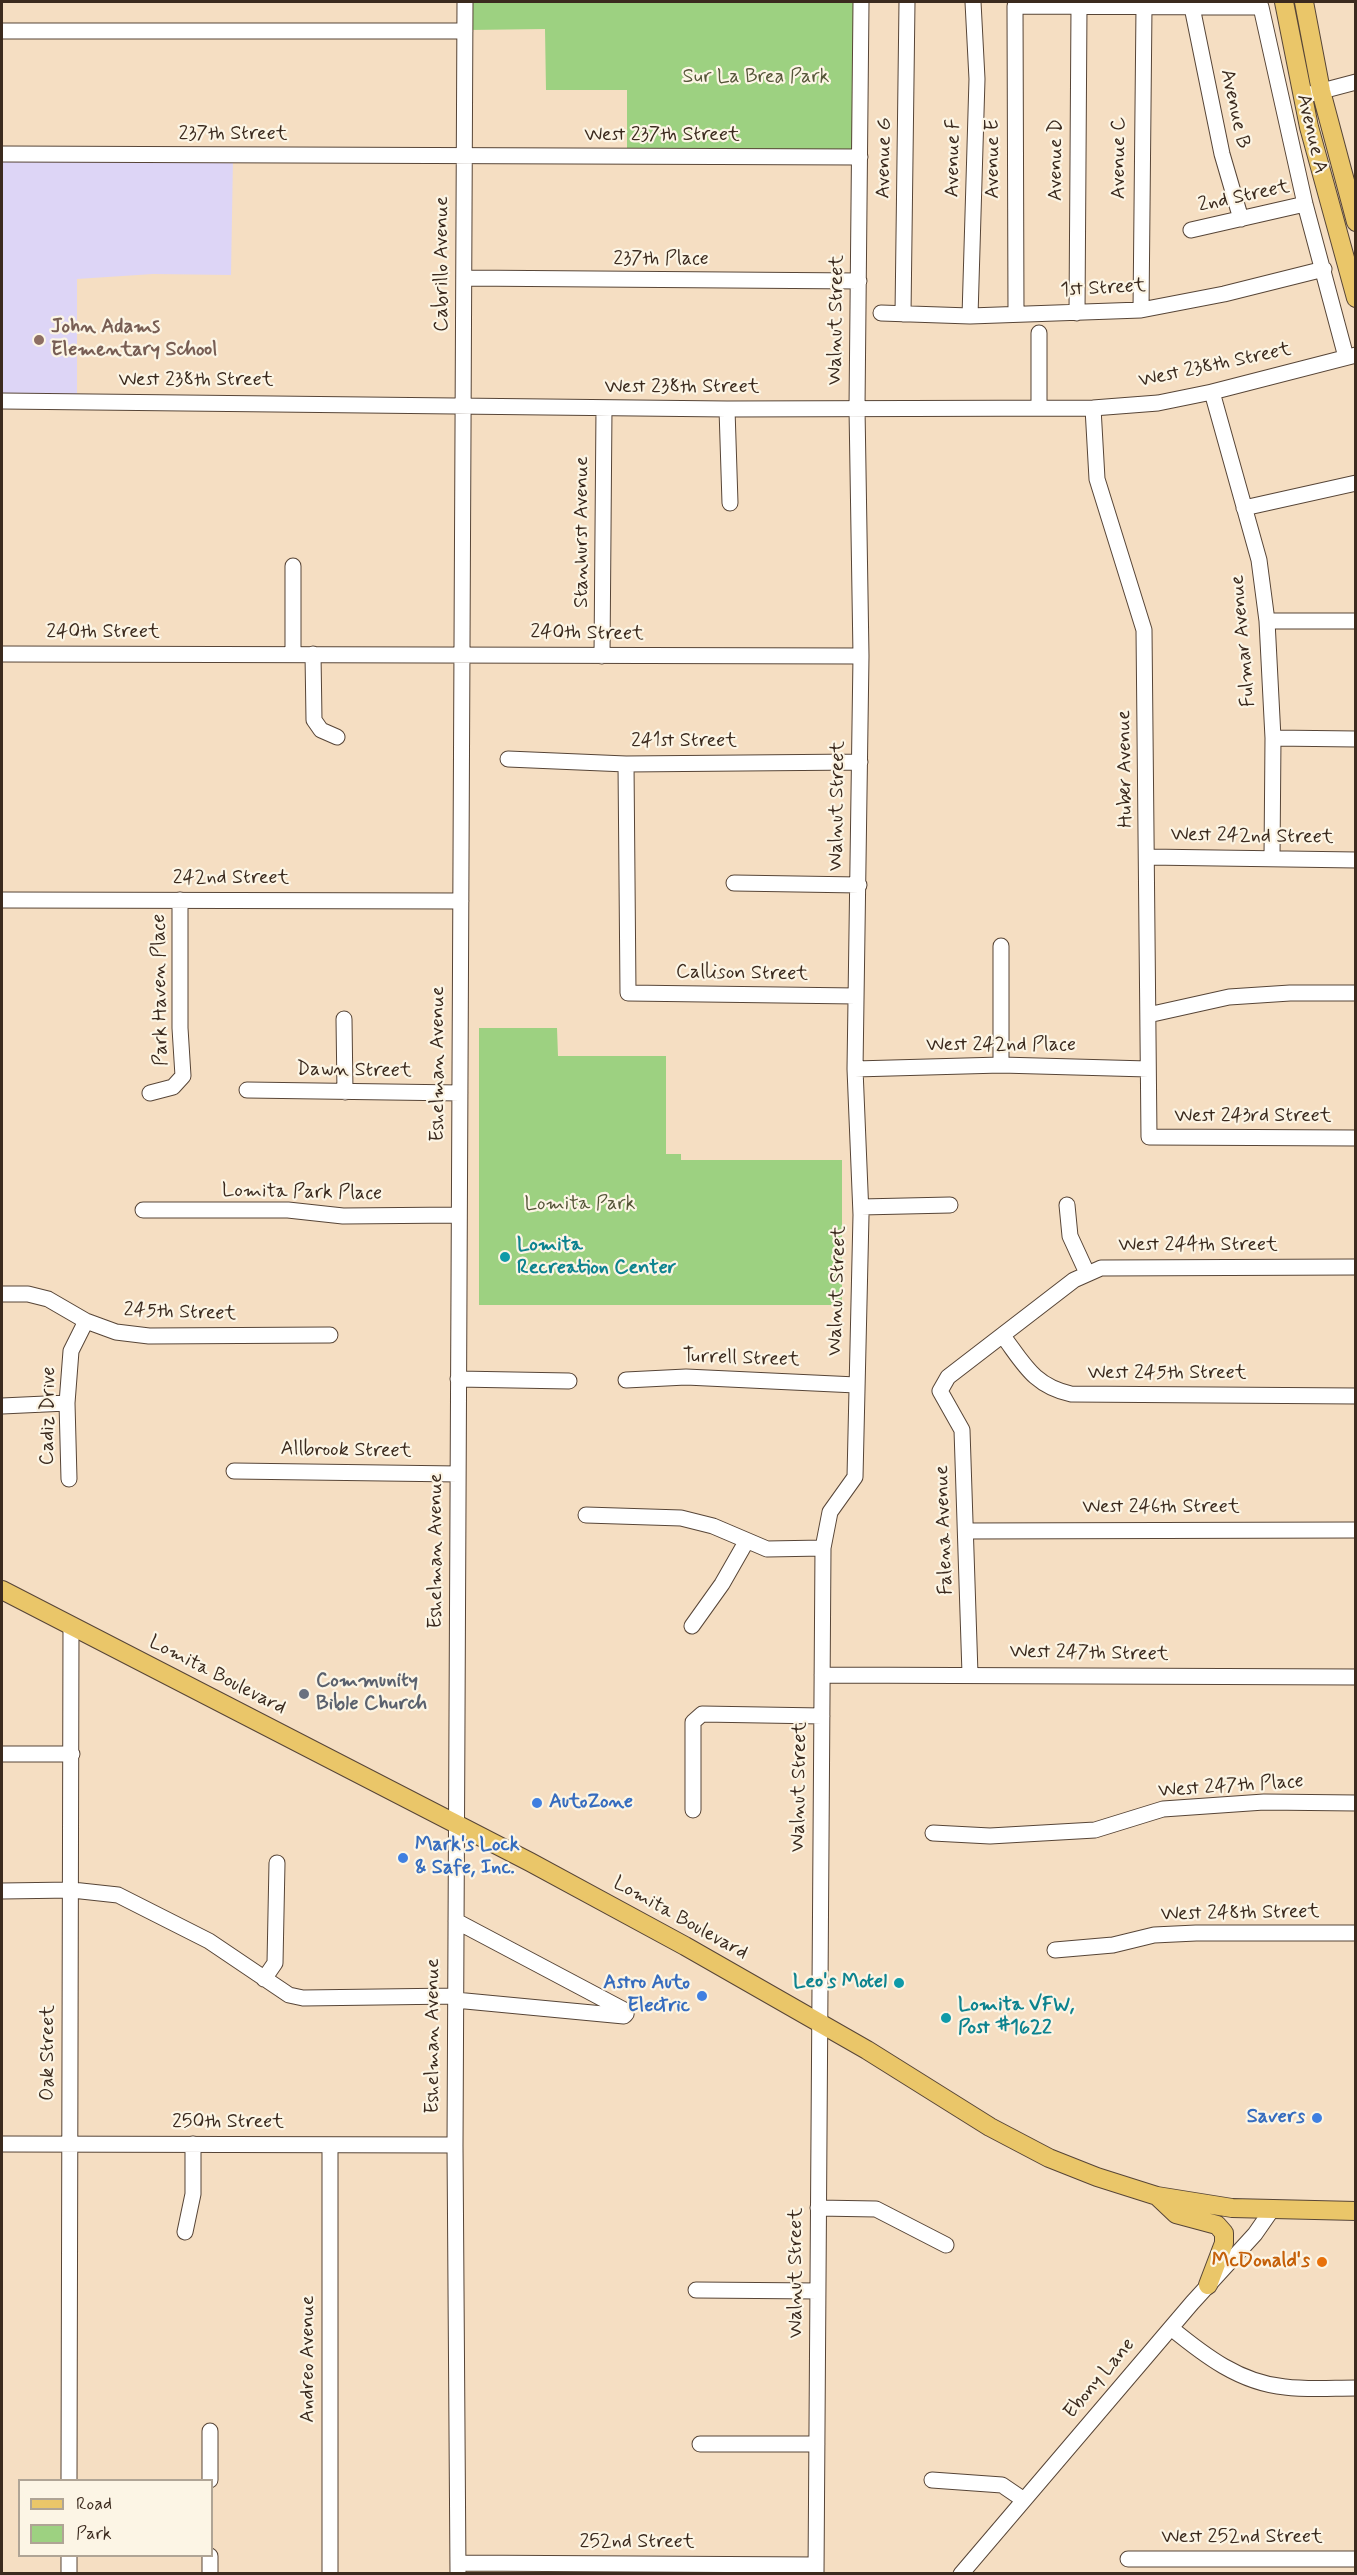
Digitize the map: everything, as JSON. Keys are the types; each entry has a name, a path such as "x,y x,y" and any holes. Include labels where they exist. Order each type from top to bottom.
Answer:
{"main road":[{"path":"1284,2 1303,96 1356,298"},
{"path":"1304,2 1321,91 1356,222"},
{"name":"Lomita Boulevard","path":"2,1590 685,1946 867,2050 990,2127 1049,2158 1097,2177 1157,2196 1232,2208 1271,2211 1356,2211"},
{"path":"1157,2196 1176,2214 1217,2225 1224,2233 1224,2243 1208,2285"}],"street":[{"name":"Cabrillo Avenue","path":"463,528 465,2"},
{"name":"Walnut Street","path":"816,2569 823,1548 830,1512 855,1478 861,1207 855,1069 861,654 857,408 861,2"},
{"name":"Avenue G","path":"903,314 907,2"},
{"name":"Avenue F","path":"970,316 976,79 973,2"},
{"name":"Avenue E","path":"1016,313 1015,6 1078,7"},
{"path":"1078,7 1192,7"},
{"name":"Avenue D","path":"1077,313 1078,7"},
{"name":"Avenue C","path":"1141,310 1144,7"},
{"name":"Avenue A","path":"1192,7 1261,7 1305,204 1351,356"},
{"name":"Avenue B","path":"1192,7 1222,154 1241,219"},
{"path":"2,32 465,31"},
{"path":"1303,96 1356,82"},
{"name":"237th Street","path":"2,154 464,157"},
{"name":"West 237th Street","path":"464,157 860,157"},
{"name":"2nd Street","path":"1191,230 1305,204"},
{"name":"1st Street","path":"880,313 970,316 1141,310 1224,294 1324,269"},
{"name":"237th Place","path":"464,278 859,281"},
{"path":"1039,333 1039,407"},
{"name":"West 238th Street","path":"2,401 463,404 728,410 1093,408 1158,403 1212,392 1351,356"},
{"name":"Fulmar Avenue","path":"1212,392 1259,560 1267,621 1273,738 1272,858"},
{"name":"Stanhurst Avenue","path":"602,656 604,408"},
{"name":"Huber Avenue","path":"1093,408 1097,479 1144,630 1149,1137"},
{"path":"728,410 730,502"},
{"path":"1244,508 1356,483"},
{"name":"Eshelman Avenue","path":"458,2568 455,1998 463,528"},
{"path":"293,566 293,654"},
{"path":"1267,621 1356,621"},
{"name":"240th Street","path":"2,654 602,656 861,654"},
{"path":"313,654 314,720 321,730 337,737"},
{"path":"1273,738 1356,739"},
{"name":"241st Street","path":"508,759 626,764 860,762"},
{"name":"Callison Street","path":"626,764 628,993 856,996"},
{"name":"West 242nd Street","path":"1148,857 1356,860"},
{"path":"734,883 859,885"},
{"name":"242nd Street","path":"2,900 461,901"},
{"name":"Park Haven Place","path":"150,1092 173,1087 183,1076 180,1028 180,900"},
{"path":"1001,946 1001,1065"},
{"path":"1148,1015 1229,997 1290,993 1356,993"},
{"path":"344,1018 345,1092"},
{"name":"West 242nd Place","path":"855,1069 1001,1065 1148,1069"},
{"name":"Dawn Street","path":"247,1090 460,1093"},
{"name":"West 243rd Street","path":"1149,1137 1356,1138"},
{"path":"861,1207 950,1205"},
{"path":"1067,1205 1070,1236 1087,1273"},
{"name":"Lomita Park Place","path":"143,1210 288,1210 343,1216 459,1215"},
{"name":"West 244th Street","path":"940,1391 948,1377 1087,1273 1116,1266 1356,1267"},
{"name":"245th Street","path":"2,1294 28,1294 48,1299 86,1321 116,1332 149,1336 330,1335"},
{"name":"Cadiz Drive","path":"69,1479 67,1403 71,1351 86,1321"},
{"name":"West 245th Street","path":"1003,1336 1034,1378 1051,1388 1071,1394 1356,1396"},
{"name":"Turrell Street","path":"626,1380 686,1377 856,1385"},
{"path":"458,1378 569,1381"},
{"name":"Falena Avenue","path":"940,1391 962,1430 970,1674"},
{"path":"2,1406 67,1403"},
{"name":"Allbrook Street","path":"234,1471 458,1474"},
{"path":"586,1515 681,1518 713,1526 767,1549 823,1548"},
{"name":"West 246th Street","path":"966,1531 1356,1530"},
{"path":"692,1626 722,1584 746,1542"},
{"name":"Oak Street","path":"69,2479 71,1626"},
{"name":"West 247th Street","path":"822,1675 1356,1677"},
{"path":"693,1810 693,1722 702,1714 822,1716"},
{"path":"2,1754 72,1754"},
{"name":"West 247th Place","path":"933,1833 990,1836 1095,1830 1163,1809 1264,1802 1356,1803"},
{"path":"264,1979 275,1963 277,1863"},
{"path":"2,1891 72,1890 118,1895 209,1941 289,1995 303,1998 455,1998 624,2016 626,2014 624,2010 456,1921"},
{"name":"West 248th Street","path":"1055,1950 1113,1945 1154,1935 1356,1933"},
{"name":"250th Street","path":"2,2144 455,2145"},
{"path":"185,2232 193,2194 193,2144"},
{"name":"Andreo Avenue","path":"330,2145 330,2574"},
{"path":"818,2208 876,2209 946,2245"},
{"name":"Ebony Lane","path":"961,2574 1208,2285 1255,2234 1271,2211"},
{"path":"696,2290 818,2291"},
{"path":"1171,2328 1210,2360 1241,2375 1284,2387 1356,2388"},
{"path":"210,2431 210,2479"},
{"path":"700,2444 817,2444"},
{"path":"932,2480 1002,2485 1024,2500"},
{"path":"69,2557 69,2574"},
{"path":"210,2557 210,2574"},
{"name":"West 252nd Street","path":"1128,2559 1356,2559"},
{"name":"252nd Street","path":"458,2568 816,2569"}],"shaded area":[{"name":"John Adams Elementary School","path":"2,156 233,157 231,275 153,274 77,279 77,401 2,400"}],"green space":[{"name":"Sur La Brea Park","path":"468,2 859,2 858,155 627,155 627,90 546,90 545,29 468,30"},
{"name":"Lomita Park","path":"479,1028 557,1028 558,1056 666,1056 666,1154 681,1154 681,1160 842,1160 842,1305 479,1305"}],"place":[{"name":"John Adams Elementary School","path":"39,340"},
{"name":"Lomita Recreation Center","path":"505,1257"},
{"name":"Community Bible Church","path":"304,1694"},
{"name":"AutoZone","path":"537,1803"},
{"name":"Mark's Lock & Safe, Inc.","path":"403,1858"},
{"name":"Leo's Motel","path":"899,1983"},
{"name":"Astro Auto Electric","path":"702,1996"},
{"name":"Lomita VFW, Post #1622","path":"946,2018"},
{"name":"Savers","path":"1317,2118"},
{"name":"McDonald's","path":"1322,2262"}]}
